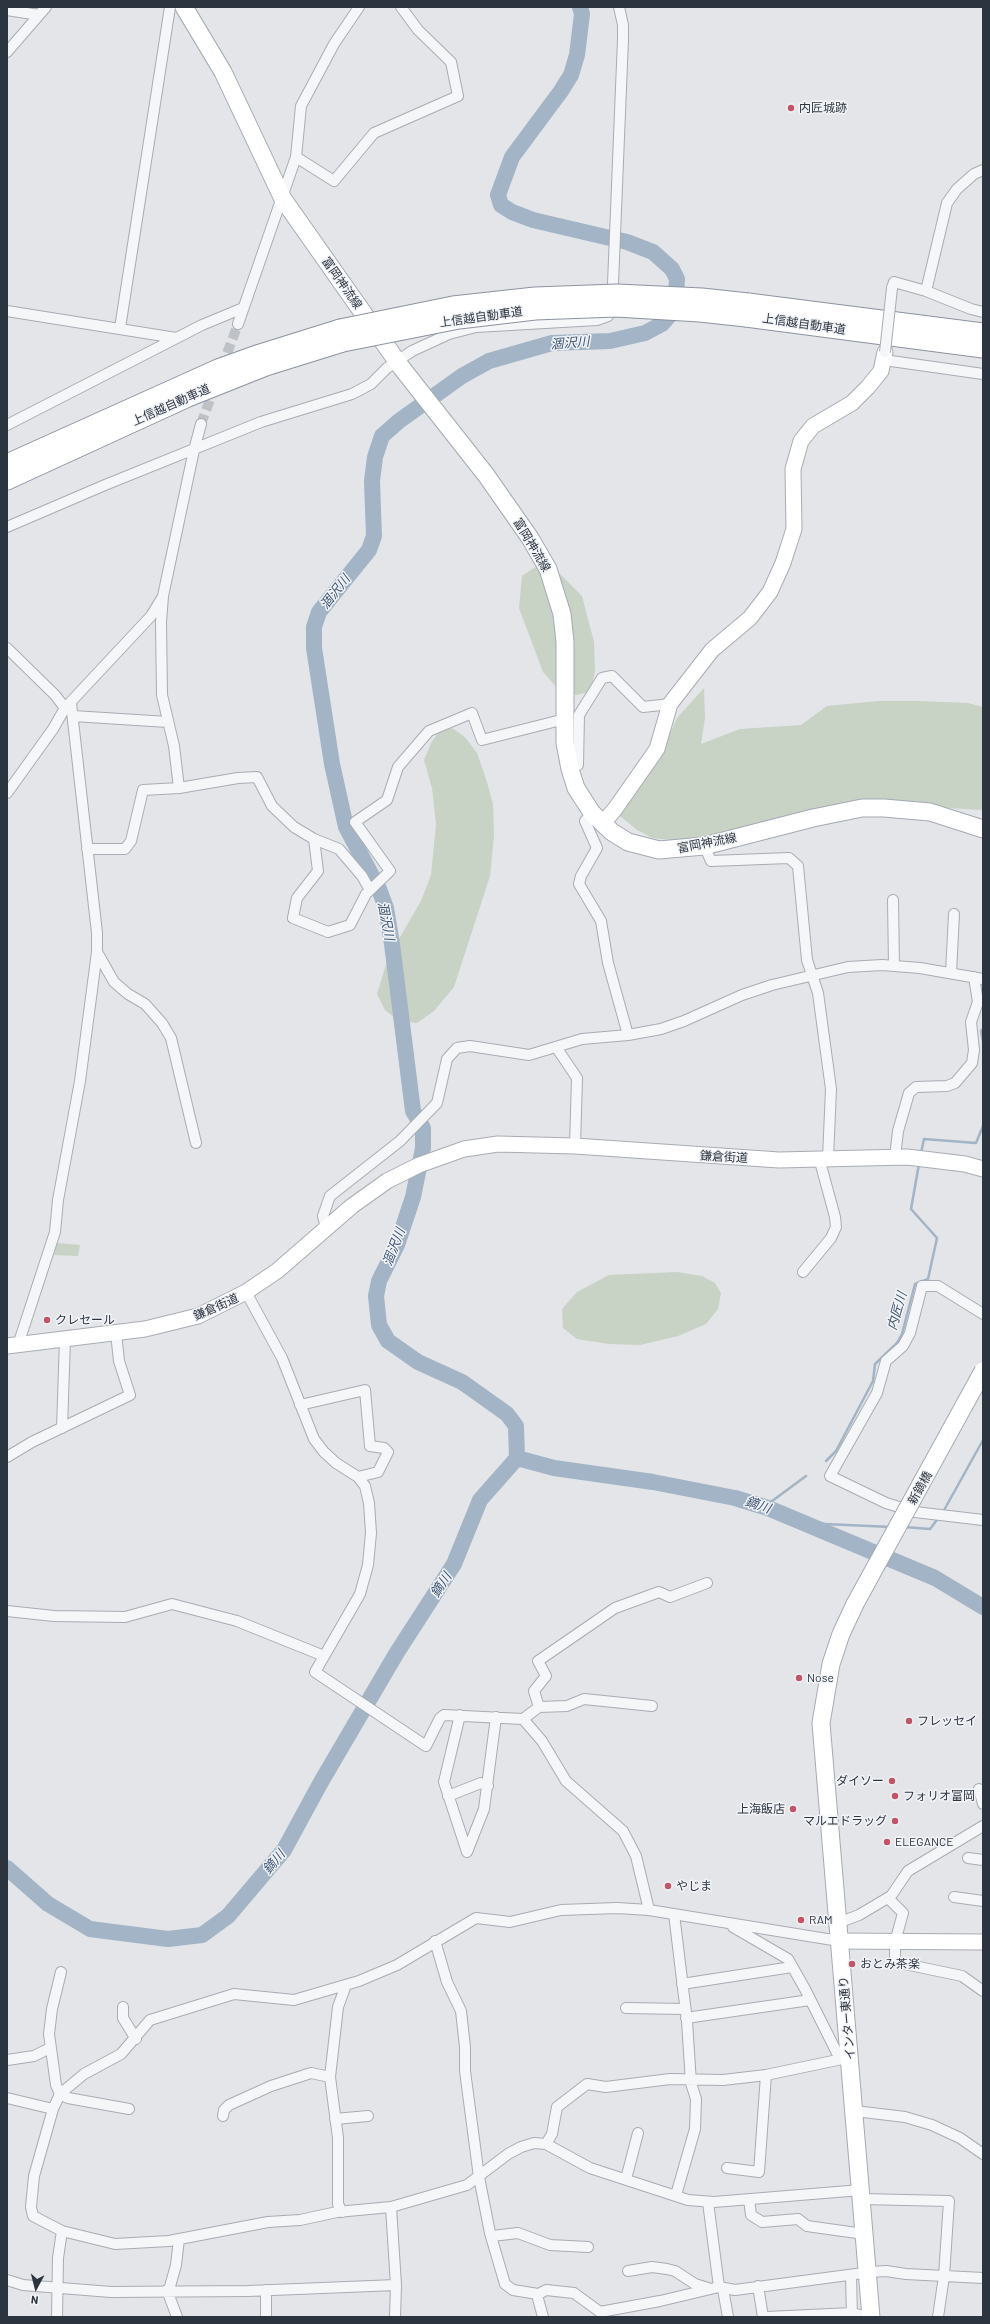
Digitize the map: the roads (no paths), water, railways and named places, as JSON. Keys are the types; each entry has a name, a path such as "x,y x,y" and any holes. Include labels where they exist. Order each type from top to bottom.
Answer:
{"highway":[{"name":"上信越自動車道","path":"7,464 218,369 260,354 342,336 453,306 542,296 617,294 657,295 983,348"},
{"name":"上信越自動車道","path":"747,310 983,333"},
{"name":"上信越自動車道","path":"7,480 188,396 342,336"}],"main road":[{"name":"富岡神流線","path":"184,7 223,72 283,199 399,364 486,475 530,538 548,569 562,614 565,642 566,743 570,769 576,788 597,818 623,838 643,847 659,850 704,846 813,818 862,808 891,808 930,812 983,829"},
{"name":"新鏑橋","path":"855,1604 983,1371"},
{"name":"インター東通り","path":"855,1604 841,1634 831,1664 821,1723 840,1941 845,2061 855,2111 864,2234 859,2274 870,2317"}],"street":[{"path":"7,52 46,7"},
{"path":"120,328 170,7"},
{"path":"238,324 283,199 296,156 301,106 334,44 360,7"},
{"path":"296,156 334,181 374,133 458,96 451,62 418,30 401,7"},
{"path":"7,527 105,484 194,450 261,422 352,394 371,384 434,340 476,327 596,320 608,316 612,308 623,39 623,25 619,7"},
{"path":"7,10 39,15"},
{"path":"926,291 947,203 957,189 974,174 983,170"},
{"path":"628,1035 608,963 601,921 579,884 581,876 597,848 585,821 597,818 615,810 657,748 670,704 712,650 750,618 770,592 783,563 794,529 793,468 801,441 807,431 852,403 881,371 894,282 926,291 971,309 983,312"},
{"path":"7,425 176,338 243,308"},
{"path":"7,311 176,338"},
{"path":"884,356 983,374"},
{"path":"179,788 174,746 161,688 160,654 163,596 194,450 201,424"},
{"path":"7,793 68,706 151,616 163,596"},
{"path":"7,648 68,706 74,716 97,933 97,952 80,1082 58,1200 55,1232 12,1346"},
{"path":"570,769 578,765 579,715 602,678 612,676 643,707 670,704"},
{"path":"314,839 318,871 297,898 293,918 328,932 350,925 370,890 390,872 355,822 387,800 398,767 429,731 472,713 482,740 565,719"},
{"path":"74,716 168,722"},
{"path":"87,848 125,849 131,842 143,790 179,788 238,778 257,777 272,806 294,827 314,839 339,849 362,876 370,890"},
{"path":"704,846 711,861 789,858 798,866 807,960 818,993 831,1089 824,1158 836,1227 831,1238 803,1272"},
{"path":"893,900 894,966"},
{"path":"951,973 954,914"},
{"path":"97,952 114,982 128,994 145,1004 162,1023 171,1038 196,1143"},
{"path":"326,1228 323,1216 330,1196 400,1141 437,1103 447,1059 457,1048 470,1046 529,1055 582,1039 628,1035 661,1029 684,1021 742,995 811,974 848,967 894,966 978,978 978,1002 971,1022 974,1050 972,1063 955,1083 947,1086 916,1087 909,1093 898,1131 895,1157"},
{"path":"556,1047 577,1078 575,1146"},
{"name":"鎌倉街道","path":"12,1346 165,1326 198,1316 246,1292 277,1271 352,1206 387,1181 419,1165 464,1149 498,1144 575,1146 779,1160 895,1157 965,1164 983,1169"},
{"path":"983,1314 938,1286 922,1286 910,1333 903,1346 886,1361 877,1393 830,1476 886,1504 915,1512 935,1513 983,1520"},
{"path":"246,1292 282,1358 314,1439 324,1452 358,1477 365,1486 369,1503 371,1532 368,1565 360,1594 315,1672 426,1746 440,1718 444,1715 523,1719 539,1707 567,1706 584,1699 652,1706"},
{"path":"7,1457 130,1394 119,1361 116,1333"},
{"path":"62,1428 65,1339"},
{"path":"300,1405 365,1390 370,1446 384,1448 388,1452 378,1472 358,1477"},
{"path":"539,1707 534,1691 546,1676 538,1661 615,1608 659,1592 670,1596 707,1583"},
{"path":"7,1611 54,1616 125,1617 172,1604 237,1621 324,1656"},
{"path":"460,1715 444,1782 467,1852 484,1809 496,1717"},
{"path":"523,1719 542,1741 566,1781 623,1831 636,1856 649,1910"},
{"path":"448,1796 481,1783 488,1786"},
{"path":"979,1789 983,1804"},
{"path":"838,1923 859,1915 888,1898 908,1871 983,1826"},
{"path":"968,1858 983,1860"},
{"path":"954,1897 983,1901"},
{"path":"888,1898 902,1913 895,1942 895,1962 962,1976 983,1991"},
{"path":"938,2317 944,2276 949,2201 861,2195 708,2202 688,2200 590,2168 546,2144 534,2143 521,2147 467,2185 391,2207 342,2212 300,2220 268,2222 179,2239 115,2244 62,2230 33,2216 31,2207 34,2176 53,2109 60,2094 84,2074 121,2054 136,2039 150,2020 234,1994 294,2000 346,1985 397,1965 476,1918 510,1922 561,1910 617,1908 649,1910 840,1941 983,1942"},
{"path":"674,1914 686,2013 691,2079 696,2099 695,2129 676,2195"},
{"path":"546,2144 552,2134 557,2106 582,2086 587,2084 615,2086 691,2079 723,2080 766,2075 845,2061 788,1959 727,1923"},
{"path":"435,1941 447,1982 461,2011 465,2047 465,2071 479,2177 504,2284 508,2289 538,2294 546,2290 568,2291 580,2298 594,2310 604,2312 682,2297 717,2288 758,2286 886,2271 983,2278"},
{"path":"682,1984 792,1967"},
{"path":"60,2094 56,2085 49,2034 52,2009 61,1972"},
{"path":"342,2212 338,2204 338,2138 330,2077 338,2007 346,1985"},
{"path":"626,2008 686,2013 810,2000"},
{"path":"123,2007 123,2018 136,2039"},
{"path":"7,2060 34,2056 50,2048"},
{"path":"223,2116 224,2110 229,2105 266,2088 311,2073 330,2077"},
{"path":"727,2168 759,2172 766,2075"},
{"path":"60,2094 96,2104 129,2109"},
{"path":"7,2098 53,2109"},
{"path":"855,2111 905,2118 932,2125 960,2138 983,2154"},
{"path":"335,2119 368,2116"},
{"path":"626,2179 638,2133"},
{"path":"749,2199 751,2215 762,2222 798,2219 807,2226 864,2234"},
{"path":"708,2202 717,2288 728,2317"},
{"path":"391,2207 396,2285 396,2317"},
{"path":"57,2317 58,2258 62,2230"},
{"path":"492,2236 518,2233 550,2245 588,2247"},
{"path":"177,2317 168,2290 176,2265 179,2239"},
{"path":"628,2271 652,2267 667,2269 674,2271 695,2284 717,2288"},
{"path":"852,2315 859,2274"},
{"path":"7,2280 24,2285 58,2289 111,2292 168,2290 266,2290 396,2285"},
{"path":"758,2286 763,2317"},
{"path":"266,2290 266,2317"},
{"path":"538,2294 542,2317"},
{"path":"768,2317 852,2315 870,2317"}],"waterway":[{"name":"涸沢川","path":"517,1458 516,1426 507,1414 462,1382 418,1362 388,1341 379,1325 376,1296 379,1281 397,1245 413,1197 423,1148 423,1128 413,1111 392,944 386,908 379,889 346,827 332,764 314,648 314,627 319,612 369,550 374,536 372,481 375,457 382,436 399,421 462,376 489,361 552,343 610,341 645,333 662,324 675,309 677,279 672,269 653,252 627,242 533,220 512,212 501,205 498,195 512,157 561,91 571,75 577,55 582,14 580,7"},
{"name":"内匠川","path":"983,1029 981,1031 983,1041"},
{"name":"内匠川","path":"921,1153 924,1139 976,1143 983,1126"},
{"name":"内匠川","path":"826,1461 836,1451 873,1381 875,1364 897,1343 902,1334 915,1284 928,1279 937,1238 911,1209 919,1164"},
{"path":"943,1512 983,1440"},
{"name":"鏑川","path":"517,1458 554,1468 653,1482 735,1498 768,1508 935,1578 983,1607"},
{"name":"鏑川","path":"7,1868 48,1904 90,1929 168,1939 202,1935 228,1916 284,1850 321,1782 396,1654 454,1564 480,1500 517,1458"},
{"name":"内匠川","path":"764,1507 806,1476"},
{"path":"904,1527 930,1529 939,1517"},
{"path":"803,1523 891,1527"}],"tunnel":[{"path":"222,367 238,324"},
{"path":"201,424 215,386"}],"place":[{"name":"内匠城跡","path":"791,108"},
{"name":"クレセール","path":"47,1320"},
{"name":"Nose","path":"799,1678"},
{"name":"フレッセイ","path":"909,1721"},
{"name":"ダイソー","path":"892,1781"},
{"name":"フォリオ富岡","path":"895,1796"},
{"name":"上海飯店","path":"793,1809"},
{"name":"マルエドラッグ","path":"895,1821"},
{"name":"ELEGANCE","path":"887,1842"},
{"name":"やじま","path":"668,1886"},
{"name":"RAM","path":"801,1920"},
{"name":"おとみ茶楽","path":"852,1964"}]}
